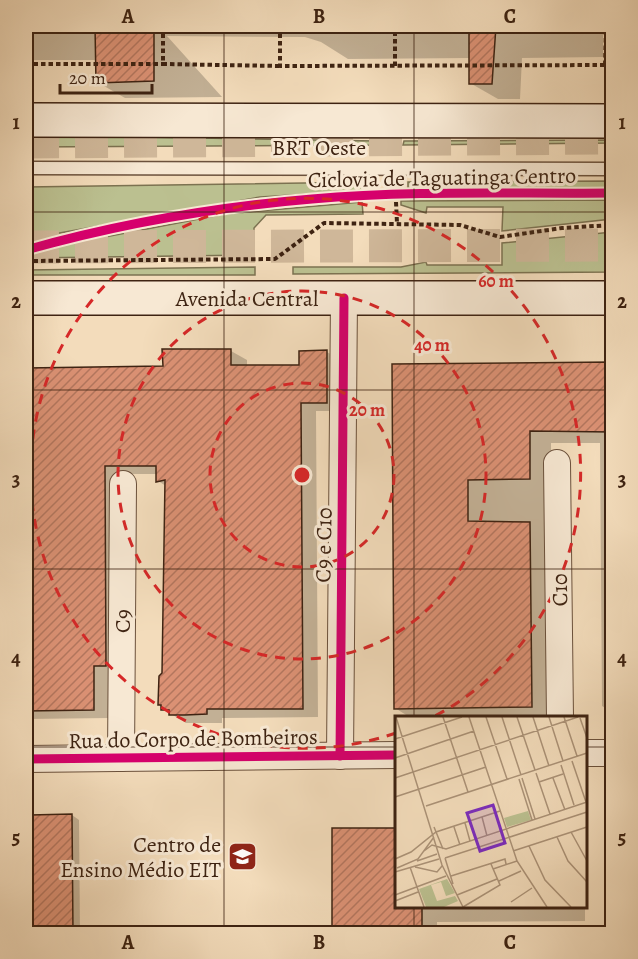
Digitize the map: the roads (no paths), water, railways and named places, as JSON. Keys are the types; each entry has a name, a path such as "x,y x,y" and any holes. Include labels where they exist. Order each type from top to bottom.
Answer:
{"main road":[{"path":"26,120 612,121"},
{"name":"Avenida Central","path":"26,298 612,298"}],"street":[{"name":"C9 e C10","path":"340,756 345,298"},
{"name":"C10","path":"557,463 560,716"},
{"name":"C9","path":"121,758 123,484"},
{"path":"587,753 612,753"},
{"name":"Rua do Corpo de Bombeiros","path":"26,759 395,755"}],"lane":[{"name":"BRT Oeste","path":"26,168 612,169"}],"tunnel":[{"path":"26,142 612,138"},
{"path":"26,247 612,245"}],"place":[{"name":"Centro de Ensino Médio EIT","path":"242,857"}]}
